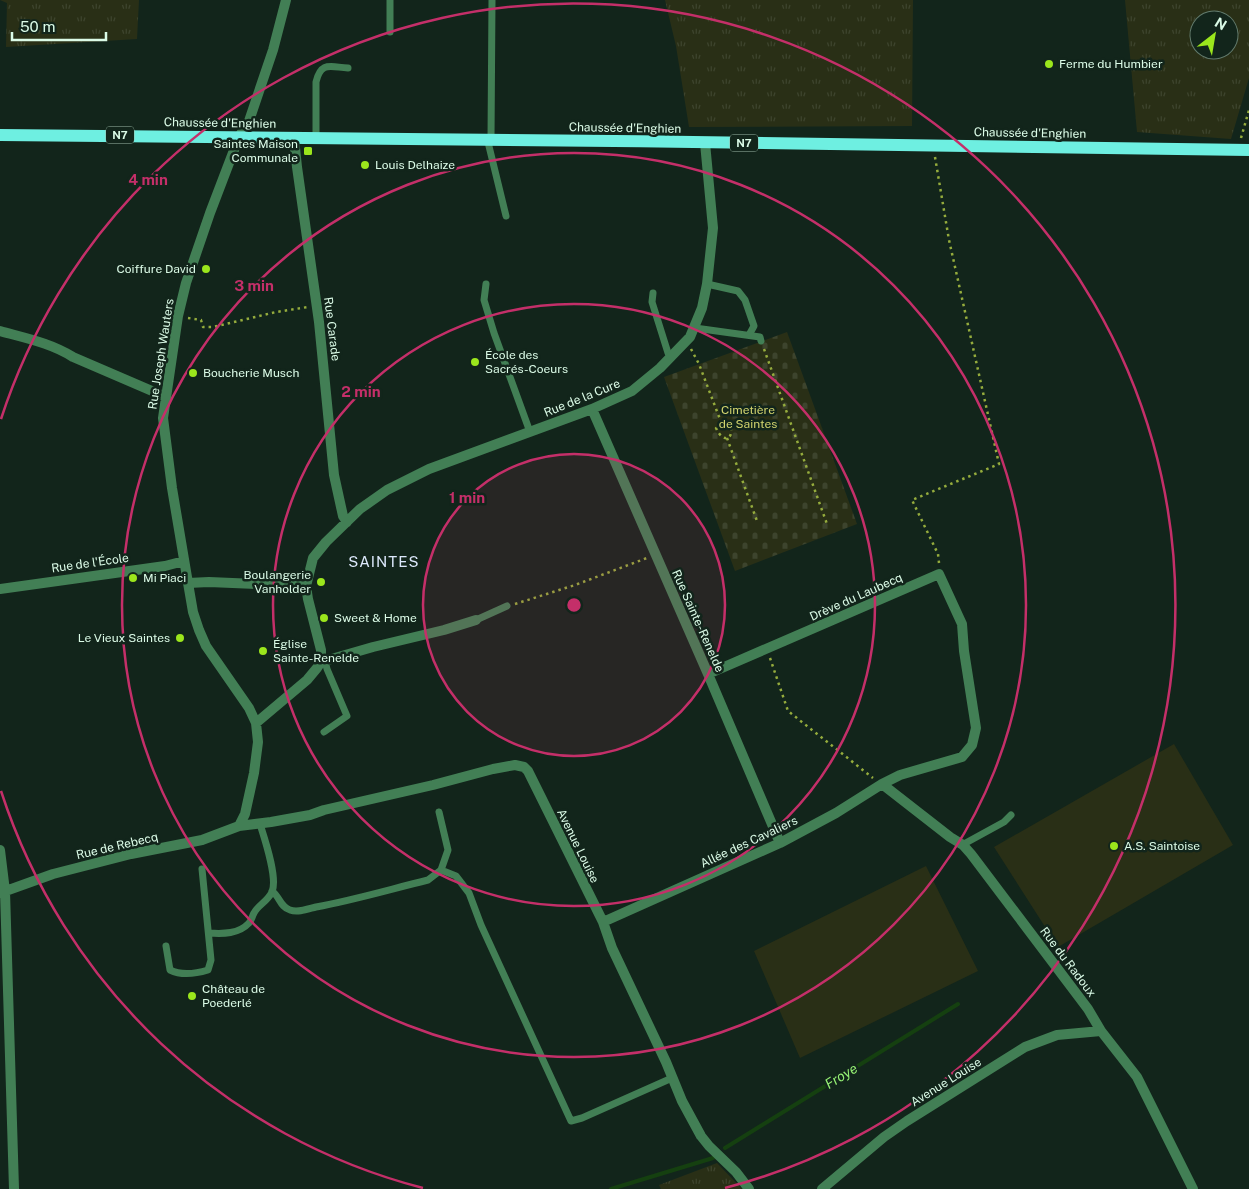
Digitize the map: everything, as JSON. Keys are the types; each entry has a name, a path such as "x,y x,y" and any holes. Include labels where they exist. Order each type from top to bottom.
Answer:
{"main road":[{"name":"Chaussée d'Enghien","path":"0,135 489,139 1243,150"}],"street":[{"name":"Rue Joseph Wauters","path":"256,723 249,708 206,646 193,612 172,488 163,418 178,316 186,283 239,136 249,121 273,50 286,0"},
{"name":"Rue Carade","path":"294,138 296,167 319,322 334,475 343,516 347,522"},
{"name":"Rue de la Cure","path":"306,586 313,558 326,542 360,509 387,490 429,469 592,410 632,391 660,368 690,337 702,308 707,284 713,228 705,143"},
{"path":"0,331 62,350 166,397"},
{"name":"Rue Sainte-Renelde","path":"592,410 780,843"},
{"name":"Rue de l'École","path":"0,589 165,566 184,561"},
{"name":"Drève du Laubecq","path":"708,674 939,574"},
{"name":"Allée des Cavaliers","path":"603,922 780,843 836,813 900,774 962,757 972,745 976,728 964,651 962,624 939,574"},
{"path":"188,583 209,582 306,586 323,661"},
{"path":"239,826 245,814 254,773 258,742 256,723 307,680 323,661 476,620"},
{"name":"Avenue Louise","path":"239,826 260,824 310,814 493,769 516,765 524,767 528,771 603,922 612,948 666,1062 682,1101 701,1136 736,1172 749,1189"},
{"name":"Rue du Radoux","path":"882,784 950,838 962,845 971,854 1077,994 1101,1031 1137,1078 1193,1189"},
{"name":"Rue de Rebecq","path":"2,892 53,874 131,854 202,840 239,826"},
{"path":"0,850 14,1189"},
{"name":"Avenue Louise","path":"822,1189 884,1137 1025,1048 1057,1035 1101,1031"}],"lane":[{"path":"390,0 390,32"},
{"path":"492,0 489,139 506,216"},
{"path":"316,138 316,82 318,74 325,67 348,68"},
{"path":"486,284 484,300 530,432"},
{"path":"707,284 738,291 745,300 754,326 750,335"},
{"path":"653,294 652,302 668,353 672,356"},
{"path":"695,328 750,335 760,337 761,341"},
{"path":"476,620 507,606"},
{"path":"323,661 347,716 324,732"},
{"path":"272,891 277,895 281,904 295,911 428,880 441,870 448,850 439,812"},
{"path":"962,845 1004,822 1011,815"},
{"path":"209,933 229,934 243,928 250,922 255,912 272,891 274,879 260,824"},
{"path":"166,946 170,970 177,974 197,974 208,970 211,960 202,869"},
{"path":"441,870 456,876 470,894 481,925 571,1121 582,1118 672,1078"}],"path":[{"path":"1243,150 1249,110"},
{"path":"933,146 949,240 999,464 912,500 938,554 939,574"},
{"path":"178,316 201,320 203,327 316,305"},
{"path":"686,341 699,364 721,422"},
{"path":"761,341 827,524"},
{"path":"721,422 716,428 719,435 727,438"},
{"path":"721,422 730,424 732,431 731,435 727,438"},
{"path":"727,438 757,520"},
{"path":"507,606 575,585 656,555"},
{"path":"767,649 788,711 882,784"}],"green space":[{"path":"0,0 139,0 137,39 6,47 7,3"},
{"path":"665,0 913,0 912,126 689,127 676,46"},
{"path":"1125,0 1249,0 1249,78 1231,139 1137,132"},
{"name":"Cimetière de Saintes","path":"787,332 857,524 735,571 664,377"},
{"name":"A.S. Saintoise","path":"1174,744 1233,845 1058,947 994,847"},
{"path":"926,866 978,971 800,1058 754,951"},
{"path":"717,1163 742,1189 661,1189 659,1185"}],"waterway":[{"name":"Froye","path":"725,1148 958,1004"},
{"name":"Froye","path":"611,1189 713,1158"}],"place":[{"name":"Ferme du Humbier","path":"1049,64"},
{"name":"Saintes Maison Communale","path":"308,151"},
{"name":"Louis Delhaize","path":"365,165"},
{"name":"Coiffure David","path":"206,269"},
{"name":"École des Sacrés-Coeurs","path":"475,362"},
{"name":"Boucherie Musch","path":"193,373"},
{"name":"Mi Piaci","path":"133,578"},
{"name":"Boulangerie Vanholder","path":"321,582"},
{"name":"Sweet & Home","path":"324,618"},
{"name":"Le Vieux Saintes","path":"180,638"},
{"name":"Église Sainte-Renelde","path":"263,651"},
{"name":"A.S. Saintoise","path":"1114,846"},
{"name":"Château de Poederlé","path":"192,996"}],"district":[{"name":"SAINTES","path":"384,562"}]}
